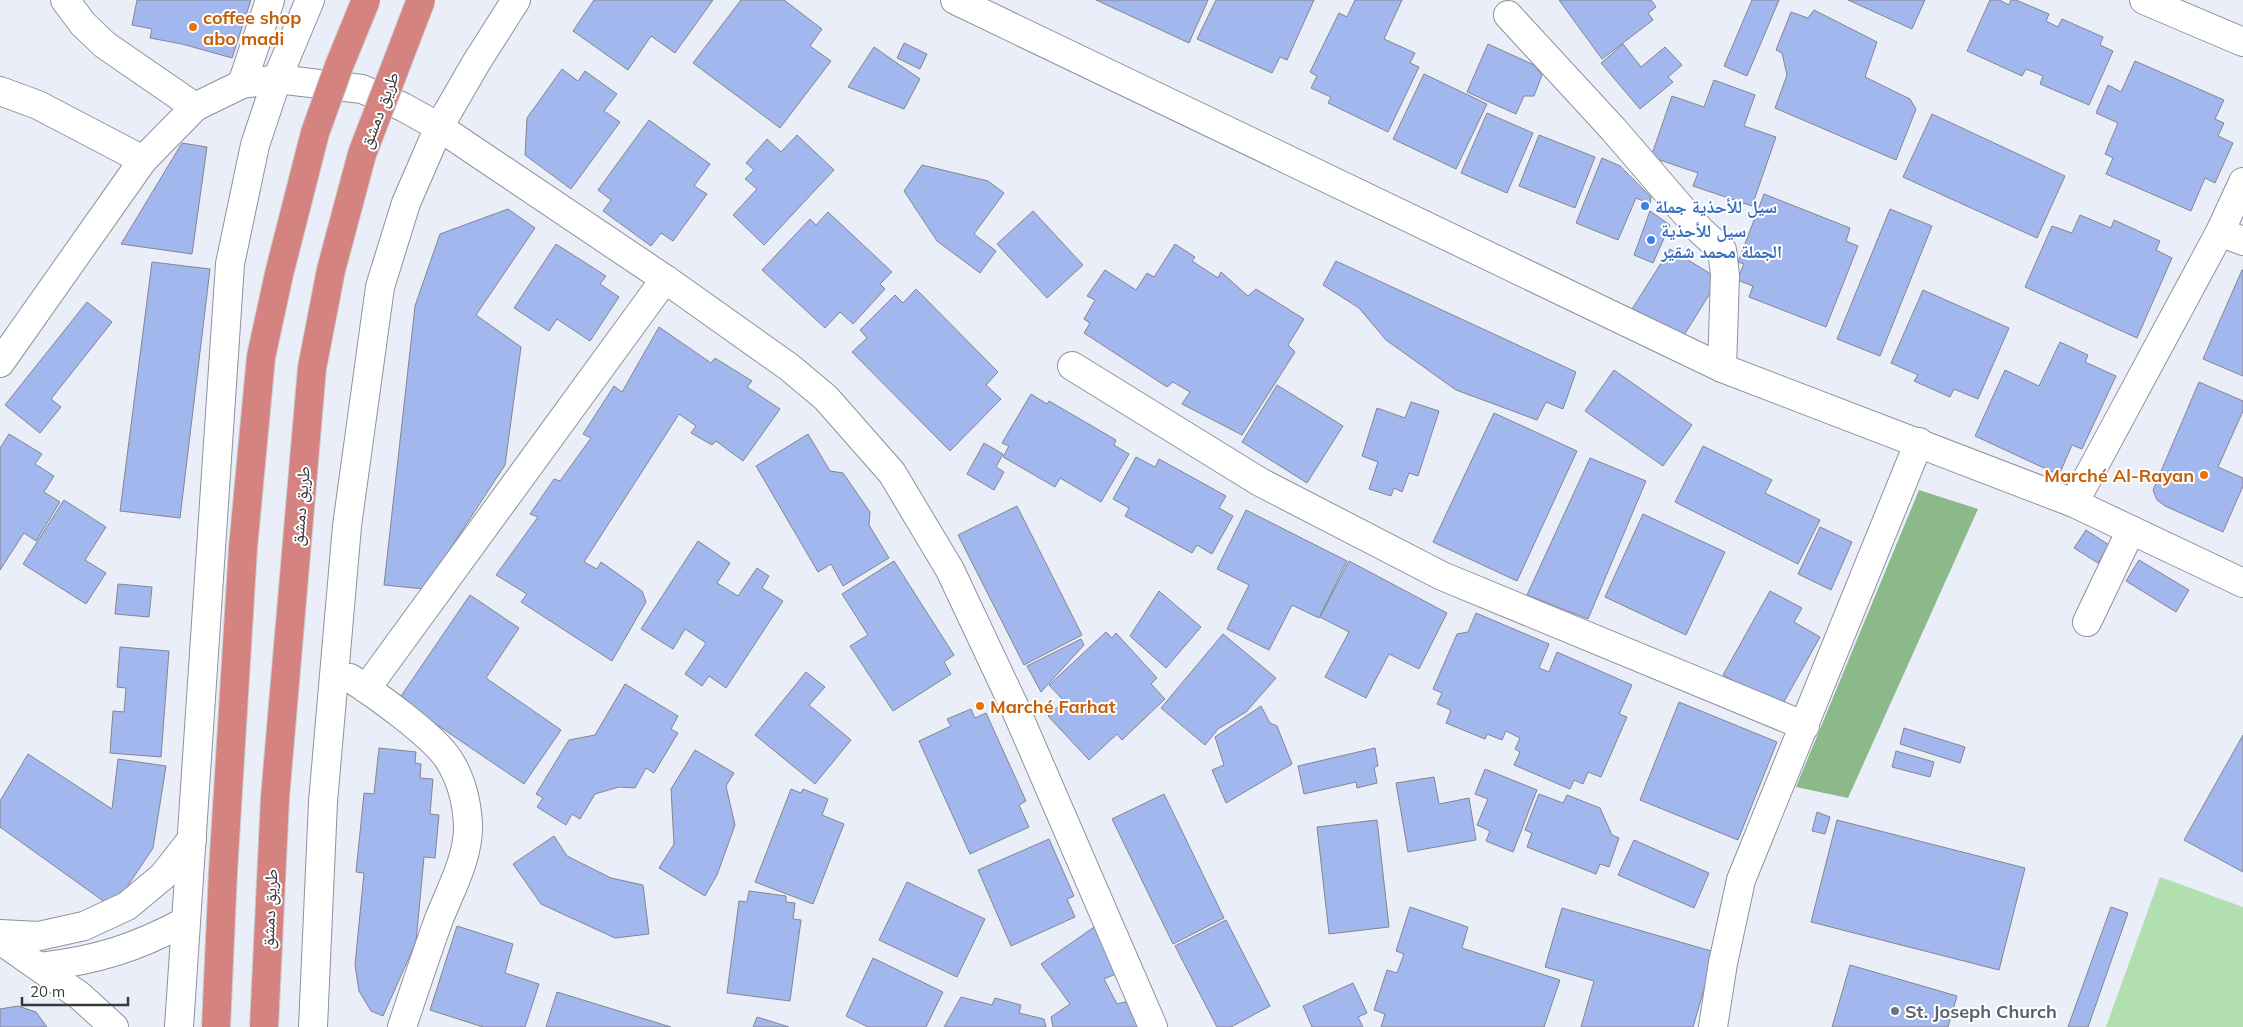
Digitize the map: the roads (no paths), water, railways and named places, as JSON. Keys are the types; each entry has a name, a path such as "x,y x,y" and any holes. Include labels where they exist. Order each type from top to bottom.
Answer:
{"highway":[{"path":"216,1027 219,934 243,548 261,357 279,274 315,133 339,66 366,0"},
{"name":"طريق دمشق","path":"264,1027 275,798 312,368 331,270 362,154 421,0"}],"street":[{"path":"65,0 83,24 105,45 195,107"},
{"path":"242,84 270,0"},
{"path":"180,1027 230,264 255,145 277,79 310,0"},
{"path":"319,1020 323,802 336,670 347,526 380,287 406,203 439,127 476,62 516,0"},
{"path":"955,0 1722,368 2074,503 2243,582"},
{"path":"2144,0 2243,42"},
{"path":"1508,15 1614,130 1700,230 1722,250 1725,275 1722,368"},
{"path":"0,363 143,160 195,107 242,84 277,79 362,89 403,107 439,127 665,280 789,367 826,398 892,473 950,570 1019,717 1153,1027"},
{"path":"0,91 38,105 143,160"},
{"path":"2074,503 2232,236 2243,182"},
{"path":"366,689 665,280"},
{"path":"1072,366 1260,482 1442,576 1806,726"},
{"path":"1713,1027 1723,963 1741,880 1806,726 1919,442"},
{"path":"2087,622 2131,530"},
{"path":"336,670 366,689 431,740 449,759 461,783 468,827 463,856 421,968 402,1027"},
{"path":"0,934 39,936 84,926 127,906 163,876 192,839"},
{"path":"40,968 79,962 116,953 152,939 186,921"},
{"path":"0,940 80,996 114,1027"}],"place":[{"name":"coffee shop abo madi","path":"193,27"},
{"name":"سيل للأحذية جملة","path":"1645,206"},
{"name":"سيل للأحذية الجملة محمد شقير","path":"1651,240"},
{"name":"Marché Al-Rayan","path":"2204,475"},
{"name":"Marché Farhat","path":"980,706"},
{"name":"St. Joseph Church","path":"1895,1011"}]}
